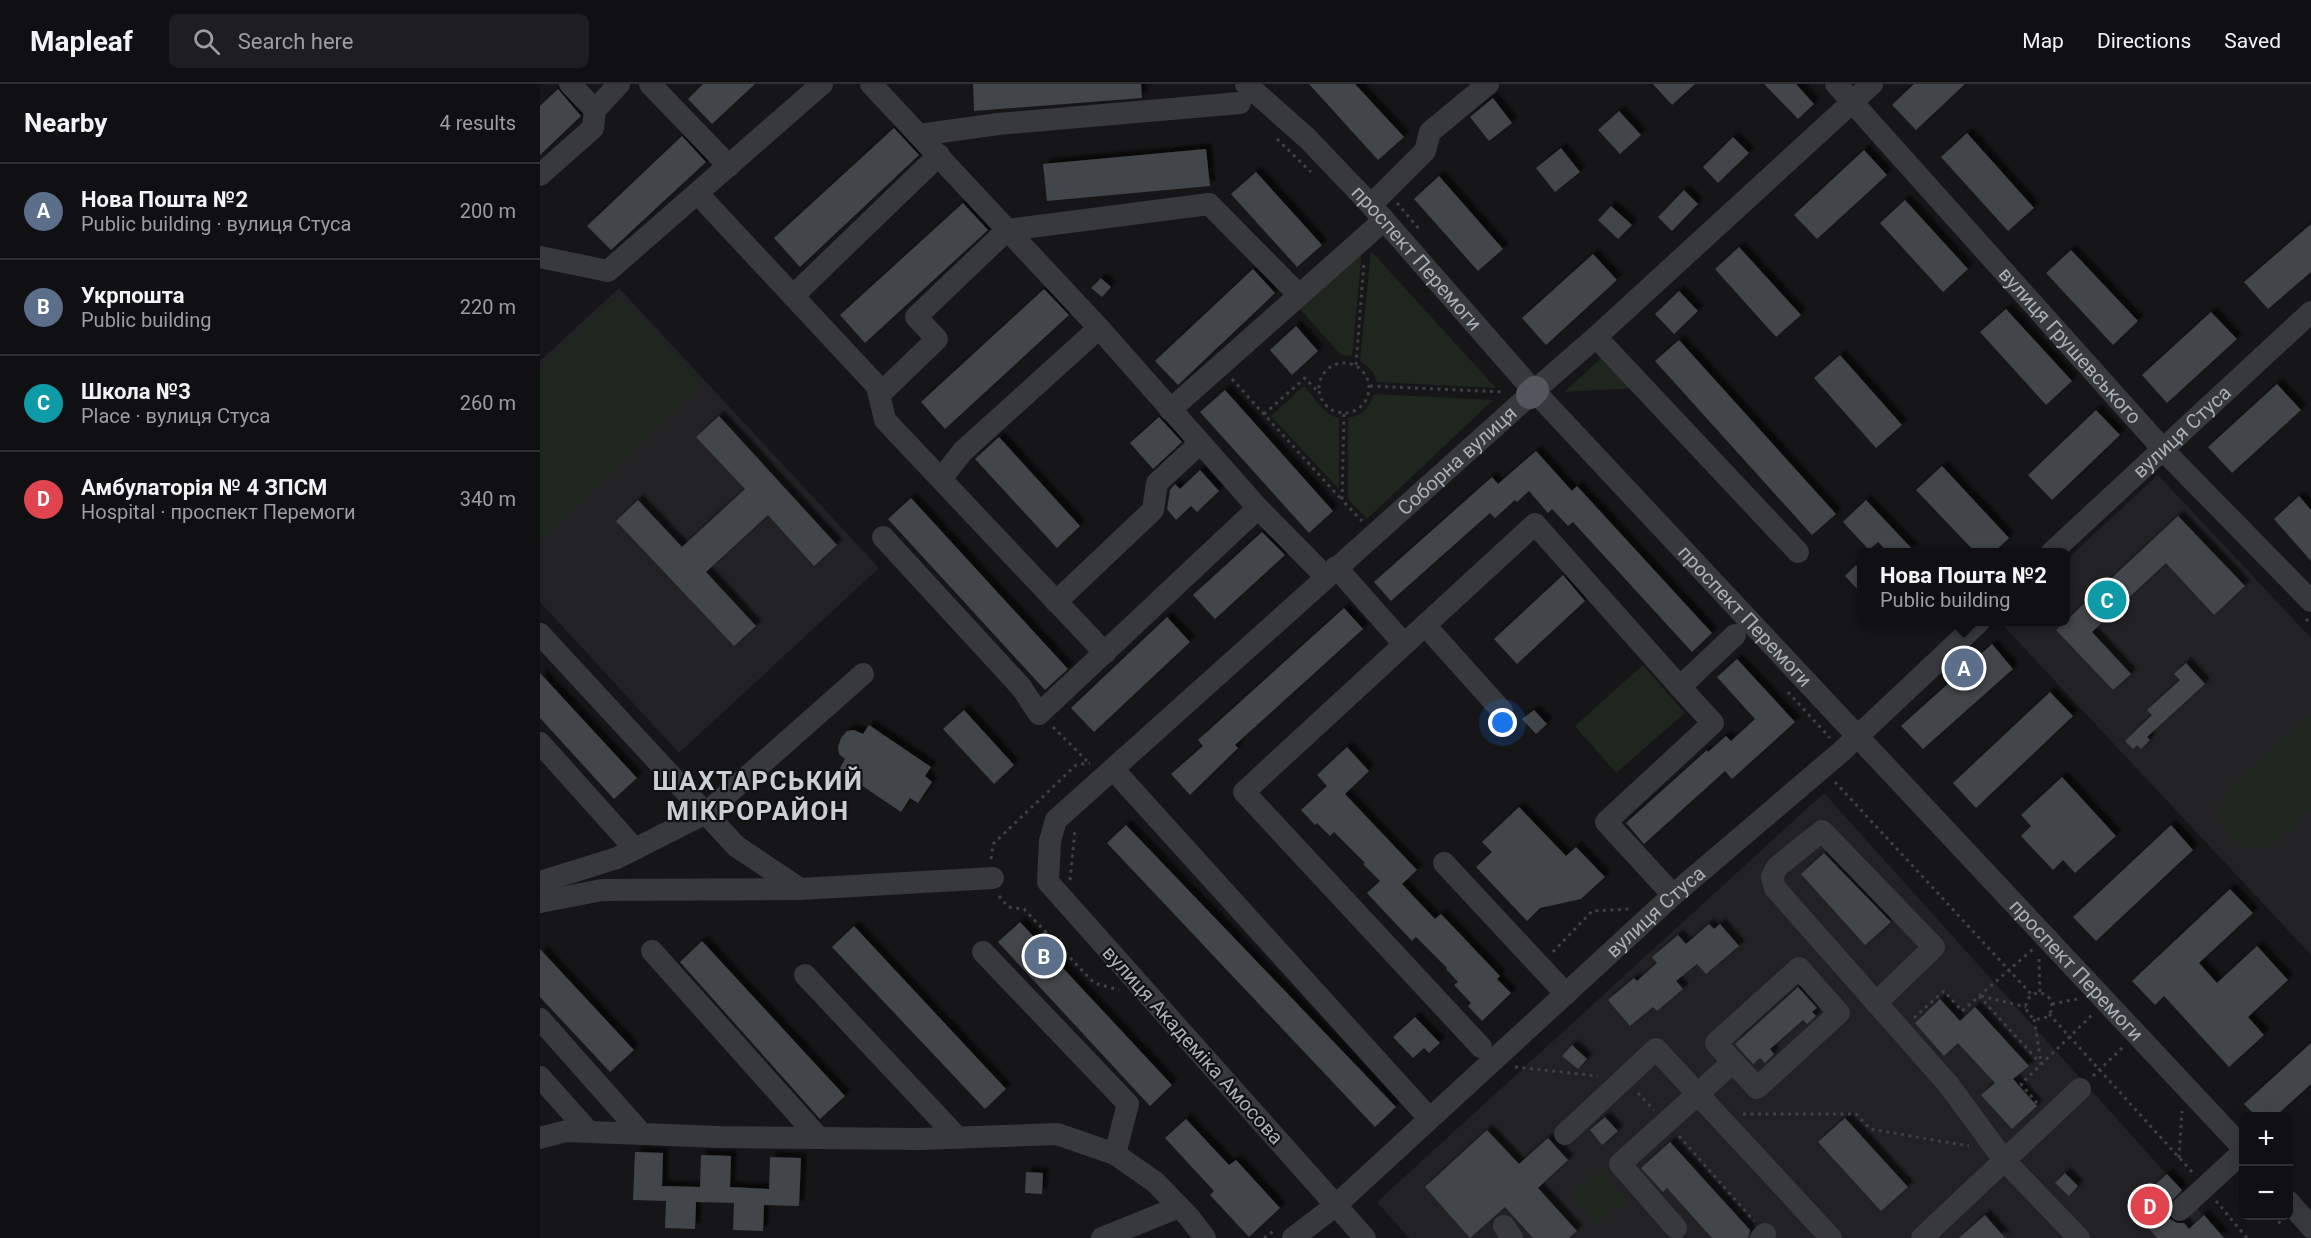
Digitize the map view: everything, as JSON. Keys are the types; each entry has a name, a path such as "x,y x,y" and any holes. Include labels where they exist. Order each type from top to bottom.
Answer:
{"street":[{"path":"570,84 595,110"},
{"path":"540,175 593,128 595,110 619,84"},
{"path":"650,84 729,166"},
{"path":"540,257 608,271 822,84"},
{"path":"871,84 1099,328 1199,444 1258,508 1331,572 1404,645"},
{"path":"1170,410 1366,236 1378,212 1425,151 1430,132 1488,84"},
{"name":"вулиця Грушевського","path":"1836,84 2164,449 2311,601"},
{"name":"Соборна вулиця","path":"1050,841 1056,820 1331,572 1525,392 1596,337 1872,84"},
{"path":"919,135 1243,94"},
{"name":"проспект Перемоги","path":"1243,94 1308,139 1378,212 1525,392 1857,736 2239,1145"},
{"path":"793,296 939,155"},
{"path":"698,194 877,386 885,420 1105,653"},
{"path":"879,395 937,339 916,317 1007,230 1209,204 1299,296"},
{"name":"вулиця Стуса","path":"2056,548 2311,312"},
{"path":"941,479 963,451 1099,328"},
{"path":"1596,337 1798,552"},
{"path":"1056,602 1153,510 1157,483 1199,444"},
{"path":"883,537 1021,687 1039,714 1258,508"},
{"path":"1481,1047 1244,792 1535,524 1713,723 1606,822 1673,895"},
{"path":"1425,625 1502,711"},
{"name":"вулиця Стуса","path":"1293,1238 1335,1206 1673,895 1842,751 1974,626"},
{"path":"540,634 736,846 800,889"},
{"path":"1680,687 1736,635"},
{"path":"540,882 617,858 706,813 863,674"},
{"path":"540,743 635,849"},
{"path":"1113,769 1429,1118"},
{"path":"1876,1003 1934,947 1822,831 1777,867 1772,877 1775,888 1876,1003 1901,1029 1948,1084 2001,1155 2079,1238"},
{"name":"вулиця Академіка Амосова","path":"1050,841 1048,882 1365,1238"},
{"path":"1444,863 1566,994"},
{"path":"540,902 602,890 800,889 993,878"},
{"path":"652,951 819,1138"},
{"path":"983,952 1128,1104 1115,1154"},
{"path":"1799,968 1839,1013 1757,1088 1734,1062 1716,1043 1799,968"},
{"path":"806,975 958,1138"},
{"path":"540,1019 642,1134"},
{"path":"1565,1134 1656,1049 1831,1238"},
{"path":"1676,1228 1620,1164 1700,1095 1734,1062"},
{"path":"540,1077 589,1132"},
{"path":"1922,1238 2001,1155 2080,1089"},
{"path":"540,1138 566,1131 819,1138 958,1138 1057,1134 1115,1154 1155,1182 1205,1238"},
{"path":"2180,1210 2239,1155"},
{"path":"1102,1238 1179,1207"},
{"path":"2293,1207 2311,1227"}],"path":[{"path":"1356,365 1366,236"},
{"path":"1264,414 1305,378 1328,408 1344,414 1360,408 1366,402 1370,386 1363,370 1348,362 1332,365 1321,377 1319,394"},
{"path":"1220,366 1368,527"},
{"path":"1370,386 1525,392"},
{"path":"1342,500 1344,414"},
{"path":"1039,714 1089,764"},
{"path":"1832,778 2032,995"},
{"path":"993,844 991,853 994,890 1008,907 1024,909 1094,982 1121,991"},
{"path":"1901,1029 1944,991 1962,1011 2034,948"},
{"path":"2039,955 2040,994"},
{"path":"2040,994 2048,997 2052,1004 2049,1014 2042,1019 2034,1018 2026,1007 2032,995 2040,994"},
{"path":"1979,996 2026,1007"},
{"path":"1979,996 2041,1064"},
{"path":"2052,1004 2079,998"},
{"path":"2041,1107 2021,1084 2093,1013"},
{"path":"2049,1014 2205,1186 2247,1238"},
{"path":"2034,1018 2041,1064"},
{"path":"2080,1089 2125,1046"},
{"path":"1510,1066 1624,1079 1667,1123 1763,1236"},
{"path":"2179,1158 2182,1110"},
{"path":"1716,1112 1856,1114 1870,1129 2001,1155"}],"shaded area":[{"path":"1362,251 1352,356 1341,355 1299,308"},
{"path":"1371,251 1496,388 1377,382 1374,373 1360,360"},
{"path":"619,288 879,568 679,753 540,602 540,361"},
{"path":"618,295 704,384 540,542 540,369"},
{"path":"1608,352 1641,388 1564,392"},
{"path":"1304,386 1323,409 1339,418 1339,489 1271,416"},
{"path":"1374,394 1493,400 1367,519 1348,499 1348,418 1365,410"},
{"path":"2158,475 2311,638 2311,955 2004,626 2070,626 2070,556"},
{"path":"1643,665 1685,713 1616,773 1575,726"},
{"path":"2311,715 2311,810 2283,836 2264,847 2250,848 2233,841 2221,822 2221,806 2227,790"},
{"path":"1824,793 2224,1238 1409,1238 1377,1202"},
{"path":"1601,1169 1629,1202 1620,1210 1617,1207 1597,1224 1571,1194"}],"building":[{"path":"703,84 755,84 712,124 688,99"},
{"path":"973,84 1141,84 1142,98 974,111"},
{"path":"1309,84 1355,84 1404,137 1378,160"},
{"path":"1653,84 1695,84 1672,105"},
{"path":"1764,84 1796,84 1814,104 1798,119"},
{"path":"1914,84 1965,84 1916,130 1892,105"},
{"path":"558,89 581,116 540,155 540,106"},
{"path":"1493,98 1512,123 1489,141 1470,117"},
{"path":"1619,111 1641,135 1620,154 1598,130"},
{"path":"894,128 919,155 800,267 774,238"},
{"path":"1967,133 2034,208 2008,231 1941,157"},
{"path":"682,136 706,162 611,250 587,226"},
{"path":"1733,137 1749,153 1718,183 1703,167"},
{"path":"1561,148 1580,172 1555,192 1536,168"},
{"path":"1206,149 1210,186 1047,201 1043,164"},
{"path":"1864,150 1887,175 1817,239 1794,215"},
{"path":"1256,172 1322,245 1297,267 1231,194"},
{"path":"1439,176 1503,249 1478,271 1414,199"},
{"path":"1684,190 1698,204 1672,231 1658,217"},
{"path":"1905,200 1968,269 1943,292 1880,223"},
{"path":"963,203 988,230 865,343 840,315"},
{"path":"1611,206 1632,225 1618,239 1598,220"},
{"path":"2311,224 2311,272 2268,309 2244,282"},
{"path":"1739,247 1801,315 1776,337 1715,269"},
{"path":"2071,250 2138,321 2113,345 2046,273"},
{"path":"1593,254 1617,280 1546,345 1522,318"},
{"path":"1253,269 1275,293 1178,385 1155,361"},
{"path":"1101,278 1111,287 1102,297 1091,288"},
{"path":"1044,289 1069,315 945,429 921,402"},
{"path":"1679,291 1698,311 1674,334 1655,314"},
{"path":"2006,309 2072,381 2046,405 1980,332"},
{"path":"2211,312 2237,339 2167,403 2142,375"},
{"path":"1296,326 1318,351 1292,375 1270,350"},
{"path":"1679,340 1836,514 1812,535 1655,361"},
{"path":"1840,355 1902,425 1876,448 1814,378"},
{"path":"2277,384 2301,410 2232,473 2208,447"},
{"path":"1225,390 1333,511 1309,533 1200,412"},
{"path":"2096,410 2120,435 2052,500 2028,475"},
{"path":"719,416 837,545 814,566 768,515 706,572 756,626 734,646 616,521 638,500 682,547 745,489 696,437"},
{"path":"1159,417 1182,442 1153,469 1130,443"},
{"path":"999,437 1080,526 1057,548 975,459"},
{"path":"1536,451 1572,491 1577,486 1712,633 1692,652 1573,522 1568,526 1552,509 1548,513 1529,491 1495,518 1490,513 1391,601 1374,582 1492,477 1498,484"},
{"path":"1942,466 2009,538 1998,548 1971,548 1916,490"},
{"path":"1200,470 1219,491 1197,512 1191,506 1176,520 1167,509 1170,490 1175,484 1180,489"},
{"path":"2299,496 2311,510 2311,561 2274,519"},
{"path":"911,498 1068,669 1045,690 888,519"},
{"path":"1866,500 1911,548 1884,548 1878,542 1871,548 1867,548 1843,522"},
{"path":"2178,516 2245,586 2214,615 2166,563 2092,632 2131,674 2113,690 2056,630 2060,626 2070,626 2070,617"},
{"path":"1262,532 1285,555 1215,619 1193,595"},
{"path":"1857,566 1857,589 1845,576"},
{"path":"1563,575 1585,601 1517,664 1494,639"},
{"path":"1344,608 1363,629 1235,745 1238,748 1190,795 1171,774 1203,746 1198,740"},
{"path":"1167,617 1190,642 1094,732 1071,708"},
{"path":"1992,644 2013,669 1923,749 1901,726"},
{"path":"1737,659 1795,722 1732,779 1725,771 1644,844 1626,823 1707,750 1708,752 1726,736 1731,741 1755,719 1717,677"},
{"path":"2186,663 2205,684 2147,737 2150,740 2141,749 2137,745 2133,749 2125,741 2152,715 2147,710 2180,680 2174,674"},
{"path":"540,673 637,778 614,799 540,718"},
{"path":"2050,692 2073,716 1976,808 1953,783"},
{"path":"964,710 1014,765 994,784 943,729"},
{"path":"1534,710 1547,724 1536,734 1522,719"},
{"path":"869,725 931,767 925,776 932,782 918,803 910,798 901,812 839,770 845,759 839,754 838,747 841,738 847,731 854,730 863,734"},
{"path":"1347,747 1369,771 1345,794 1417,870 1402,884 1435,919 1441,914 1500,976 1497,979 1511,993 1482,1021 1468,1006 1471,1003 1454,985 1458,982 1447,968 1416,937 1412,941 1367,893 1380,881 1363,864 1365,863 1334,832 1330,836 1317,823 1315,825 1301,810 1327,786 1317,775"},
{"path":"2062,777 2116,836 2075,873 2063,860 2053,870 2021,836 2031,826 2021,815"},
{"path":"1519,807 1566,856 1576,847 1605,877 1581,899 1540,908 1527,921 1476,867 1492,852 1482,842"},
{"path":"1126,825 1396,1107 1375,1127 1107,843"},
{"path":"2171,825 2193,850 2096,941 2073,917"},
{"path":"1824,853 1891,922 1865,945 1801,874"},
{"path":"2230,889 2253,913 2199,963 2217,983 2257,946 2288,980 2248,1017 2264,1035 2229,1067 2164,996 2155,1005 2132,981"},
{"path":"1020,922 1172,1085 1150,1106 998,942"},
{"path":"1709,924 1714,929 1720,924 1739,946 1706,974 1697,964 1676,981 1683,989 1657,1011 1653,1007 1630,1026 1608,1000 1634,978 1637,981 1657,963 1652,957 1678,935 1686,944"},
{"path":"854,926 1006,1089 985,1109 832,947"},
{"path":"702,941 845,1096 820,1119 680,962"},
{"path":"540,949 634,1050 610,1072 540,997"},
{"path":"1798,987 1817,1008 1812,1012 1816,1016 1807,1024 1803,1020 1770,1049 1774,1054 1765,1063 1760,1058 1753,1064 1735,1044"},
{"path":"1940,999 1960,1021 1975,1007 2029,1066 2013,1079 2037,1106 2012,1129 1981,1095 1995,1083 1958,1043 1944,1056 1915,1023"},
{"path":"1415,1017 1440,1043 1429,1053 1424,1048 1413,1058 1393,1037"},
{"path":"2311,1043 2311,1084 2280,1112 2252,1112 2244,1104"},
{"path":"1572,1045 1587,1059 1578,1069 1562,1056"},
{"path":"1605,1117 1618,1131 1602,1145 1590,1130"},
{"path":"1845,1118 1908,1187 1881,1211 1818,1142"},
{"path":"1186,1119 1229,1165 1236,1160 1280,1208 1249,1237 1210,1195 1214,1191 1165,1138"},
{"path":"1487,1130 1519,1164 1548,1138 1568,1160 1538,1188 1577,1231 1569,1238 1533,1238 1505,1207 1470,1238 1425,1187"},
{"path":"1670,1142 1750,1230 1748,1238 1712,1238 1667,1188 1663,1192 1641,1168"},
{"path":"635,1152 663,1153 662,1186 700,1187 701,1155 731,1156 730,1187 769,1189 770,1157 801,1158 799,1206 764,1205 763,1231 733,1230 734,1203 696,1202 695,1229 665,1228 666,1201 633,1200"},
{"path":"1026,1172 1043,1173 1042,1194 1025,1193"},
{"path":"2065,1173 2078,1186 2069,1196 2055,1183"},
{"path":"2167,1174 2182,1190 2167,1205 2170,1219 2177,1223 2184,1223 2189,1229 2204,1215 2224,1238 2157,1238 2130,1207"},
{"path":"1985,1215 2005,1238 1959,1238"}],"place":[{"name":"Школа №3","path":"2107,600"},
{"name":"Нова Пошта №2","path":"1964,668"},
{"name":"Укрпошта","path":"1044,956"},
{"name":"Амбулаторія № 4 ЗПСМ","path":"2150,1206"}],"district":[{"name":"ШАХТАРСЬКИЙ МІКРОРАЙОН","path":"758,796"}]}
